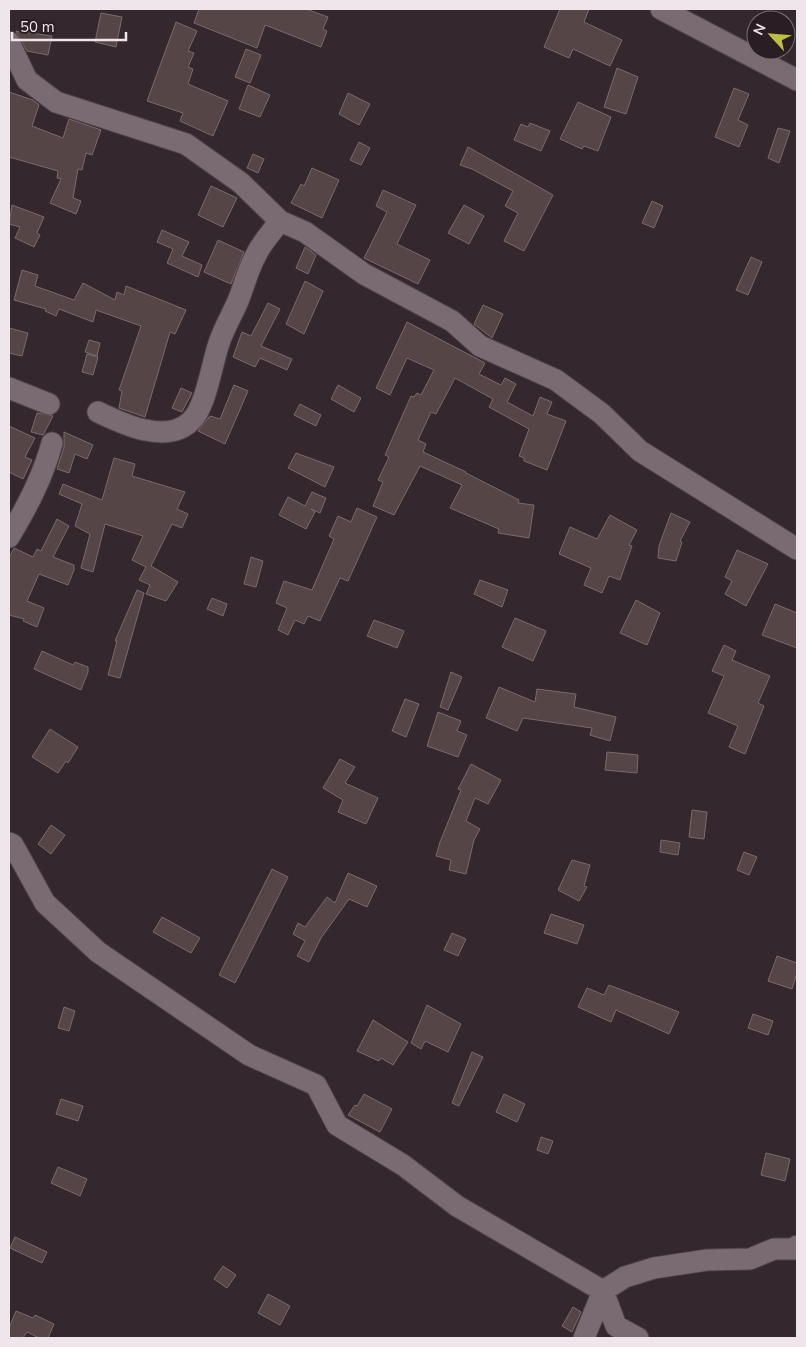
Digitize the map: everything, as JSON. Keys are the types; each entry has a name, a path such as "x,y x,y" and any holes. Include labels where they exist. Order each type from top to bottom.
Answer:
{"street":[{"path":"661,9 797,80"},
{"path":"9,42 27,80 56,102 186,144 241,183 280,221 305,232 364,274 452,321 480,346 556,380 602,414 640,451 797,549"},
{"path":"98,412 123,425 145,431 159,432 180,428 190,422 196,414 212,373 219,343 238,301 254,256 280,221"},
{"path":"9,388 49,404"},
{"path":"9,537 18,504 46,463 52,443"},
{"path":"10,842 45,903 98,952 249,1055 316,1085 337,1125 403,1165 457,1206 603,1291 616,1326 638,1338"},
{"path":"584,1338 603,1291 625,1277 654,1268 707,1260 750,1259 774,1250 794,1249 797,1246"}],"building":[{"path":"199,9 306,9 328,17 323,29 327,31 321,47 265,25 257,48 194,23"},
{"path":"560,9 589,9 584,22 622,40 610,66 573,49 569,58 544,47"},
{"path":"101,13 122,17 116,47 95,42"},
{"path":"176,22 197,31 188,51 194,53 188,67 193,69 188,84 228,101 213,136 180,121 183,113 147,101"},
{"path":"16,31 52,36 48,55 27,51"},
{"path":"246,49 261,55 250,83 235,77"},
{"path":"617,68 638,77 626,114 604,107"},
{"path":"248,85 270,95 260,117 239,109"},
{"path":"734,88 749,94 738,120 748,125 739,147 715,137"},
{"path":"9,92 33,100 39,105 32,126 63,138 69,119 101,130 92,155 86,153 82,170 78,169 73,198 81,201 76,214 50,203 61,179 57,178 58,171 9,157"},
{"path":"348,93 370,104 359,125 339,114"},
{"path":"578,102 611,117 598,151 584,146 582,149 560,139"},
{"path":"530,123 550,131 541,151 514,140 521,124 528,127"},
{"path":"778,128 790,131 779,163 768,158"},
{"path":"359,142 370,148 361,165 350,160"},
{"path":"468,147 553,195 524,251 504,241 518,213 505,206 513,191 472,169 460,165"},
{"path":"253,154 264,159 258,173 247,168"},
{"path":"312,168 339,180 322,218 291,203 301,184 304,186"},
{"path":"211,186 237,198 223,227 198,215"},
{"path":"383,190 416,205 397,244 430,260 418,284 364,258 387,212 376,206"},
{"path":"652,201 663,206 654,228 642,223"},
{"path":"12,205 44,217 37,233 40,235 34,247 15,238 20,227 9,224"},
{"path":"464,205 484,216 469,244 448,233"},
{"path":"162,230 189,242 182,256 202,265 198,277 167,263 173,249 157,242"},
{"path":"218,240 244,252 231,284 204,272"},
{"path":"305,247 316,255 308,274 296,268"},
{"path":"751,257 762,262 748,295 736,290"},
{"path":"22,270 38,275 35,286 74,300 83,283 115,300 117,292 124,295 126,286 186,310 175,334 170,332 145,417 119,408 122,391 119,390 141,326 96,310 93,322 59,309 56,316 45,311 46,309 14,300"},
{"path":"305,281 323,291 304,334 286,324"},
{"path":"268,303 280,309 261,346 292,359 287,370 260,358 255,367 233,357 242,332 251,336"},
{"path":"483,305 503,314 492,338 474,324"},
{"path":"407,322 485,363 479,374 501,385 505,378 516,384 507,402 533,416 540,397 552,402 547,414 566,421 547,470 524,461 524,458 519,456 529,429 489,407 493,399 455,378 436,414 431,412 418,440 426,444 423,452 519,500 518,503 534,505 529,538 498,533 499,529 450,508 462,485 420,466 394,515 373,506 383,482 378,480 389,457 385,455 411,396 414,397 417,393 421,395 434,370 407,358 390,395 376,388"},
{"path":"9,328 28,333 22,356 9,353"},
{"path":"89,340 100,343 97,356 85,352"},
{"path":"87,354 98,357 93,375 82,372"},
{"path":"234,385 248,391 225,444 198,431 210,416 220,419"},
{"path":"338,385 361,398 354,412 331,399"},
{"path":"181,388 192,393 182,412 172,408"},
{"path":"300,404 321,415 316,426 294,415"},
{"path":"37,413 53,416 43,435 31,432"},
{"path":"9,426 35,438 25,457 32,460 23,479 9,472"},
{"path":"64,432 93,445 87,459 75,454 69,473 57,469 64,447"},
{"path":"296,453 334,467 325,487 288,468"},
{"path":"114,458 135,464 132,476 185,492 177,509 188,514 182,528 172,524 151,566 178,582 166,601 146,594 150,585 139,580 146,567 132,560 143,536 105,524 93,572 81,568 90,534 75,526 82,504 59,494 63,484 102,500"},
{"path":"312,492 326,498 320,513 311,509 315,512 306,529 279,515 288,497 305,506"},
{"path":"357,508 377,517 348,581 340,578 320,621 308,616 304,624 295,620 288,635 278,630 287,608 276,603 284,581 312,590 334,539 329,536 338,516 351,522"},
{"path":"671,513 690,522 680,541 682,542 676,561 658,558 659,546"},
{"path":"610,515 637,530 629,545 632,546 620,580 609,576 602,593 584,585 591,568 559,554 570,527 597,539"},
{"path":"57,519 69,526 53,557 74,565 74,570 68,585 39,574 27,601 44,608 37,627 23,621 24,619 9,615 9,558 14,548 33,557 37,549 41,551"},
{"path":"737,550 768,564 746,606 725,594 732,581 725,577"},
{"path":"251,557 263,561 256,587 244,584"},
{"path":"480,580 508,590 502,607 474,594"},
{"path":"137,590 144,593 120,678 108,675 117,641 115,641"},
{"path":"212,598 227,604 223,616 207,609"},
{"path":"636,600 660,613 647,645 620,633"},
{"path":"775,604 797,613 797,648 762,635"},
{"path":"515,618 546,631 533,661 502,647"},
{"path":"374,620 404,631 397,648 367,636"},
{"path":"724,645 736,651 732,660 770,676 758,703 764,706 745,754 729,747 738,726 708,713 724,676 712,671"},
{"path":"42,651 73,665 75,662 88,667 81,690 34,669"},
{"path":"451,672 462,677 448,710 440,707"},
{"path":"499,687 535,702 537,689 576,694 574,707 616,717 610,741 590,735 592,728 523,718 517,731 486,718"},
{"path":"405,699 419,704 406,737 392,731"},
{"path":"438,712 461,721 457,731 467,735 458,757 427,746"},
{"path":"50,729 78,747 68,763 66,761 58,773 32,757"},
{"path":"607,752 638,755 637,773 605,770"},
{"path":"340,759 355,767 345,783 378,798 366,824 338,812 343,800 323,788"},
{"path":"471,764 501,780 488,804 475,798 466,821 480,829 474,840 466,874 449,870 451,860 436,856 461,790 458,789"},
{"path":"692,810 707,812 704,839 689,837"},
{"path":"51,825 65,835 51,854 38,844"},
{"path":"661,840 680,843 678,855 660,852"},
{"path":"744,852 757,857 749,875 737,870"},
{"path":"572,860 590,865 584,886 587,887 579,901 558,890"},
{"path":"272,869 288,877 235,983 219,975"},
{"path":"348,873 377,886 367,907 349,899 321,938 309,962 297,956 305,941 293,934 298,923 305,927 327,897 335,903"},
{"path":"551,914 584,925 577,944 544,933"},
{"path":"162,917 200,938 191,953 153,932"},
{"path":"452,933 466,939 458,956 444,950"},
{"path":"777,956 797,963 797,973 792,989 768,981"},
{"path":"609,985 679,1012 669,1034 616,1010 611,1022 578,1007 587,988 604,995"},
{"path":"427,1005 461,1024 448,1052 425,1041 421,1049 411,1043"},
{"path":"64,1007 75,1011 69,1031 58,1028"},
{"path":"753,1014 773,1021 768,1035 748,1028"},
{"path":"373,1020 408,1042 393,1065 381,1058 379,1061 357,1051"},
{"path":"472,1052 483,1057 459,1106 452,1103"},
{"path":"364,1094 392,1109 380,1132 348,1115 355,1105 357,1106"},
{"path":"504,1094 525,1104 517,1122 496,1112"},
{"path":"61,1099 83,1106 78,1121 56,1114"},
{"path":"541,1137 553,1141 548,1154 537,1150"},
{"path":"766,1153 790,1159 785,1181 761,1175"},
{"path":"58,1167 87,1179 80,1196 51,1183"},
{"path":"15,1237 47,1252 42,1263 10,1248"},
{"path":"223,1266 236,1275 227,1288 214,1279"},
{"path":"268,1294 290,1306 280,1325 258,1313"},
{"path":"573,1307 581,1312 572,1332 562,1326"},
{"path":"16,1311 33,1318 35,1315 54,1324 48,1338 39,1338 27,1332 23,1338 9,1338 9,1328"}]}
